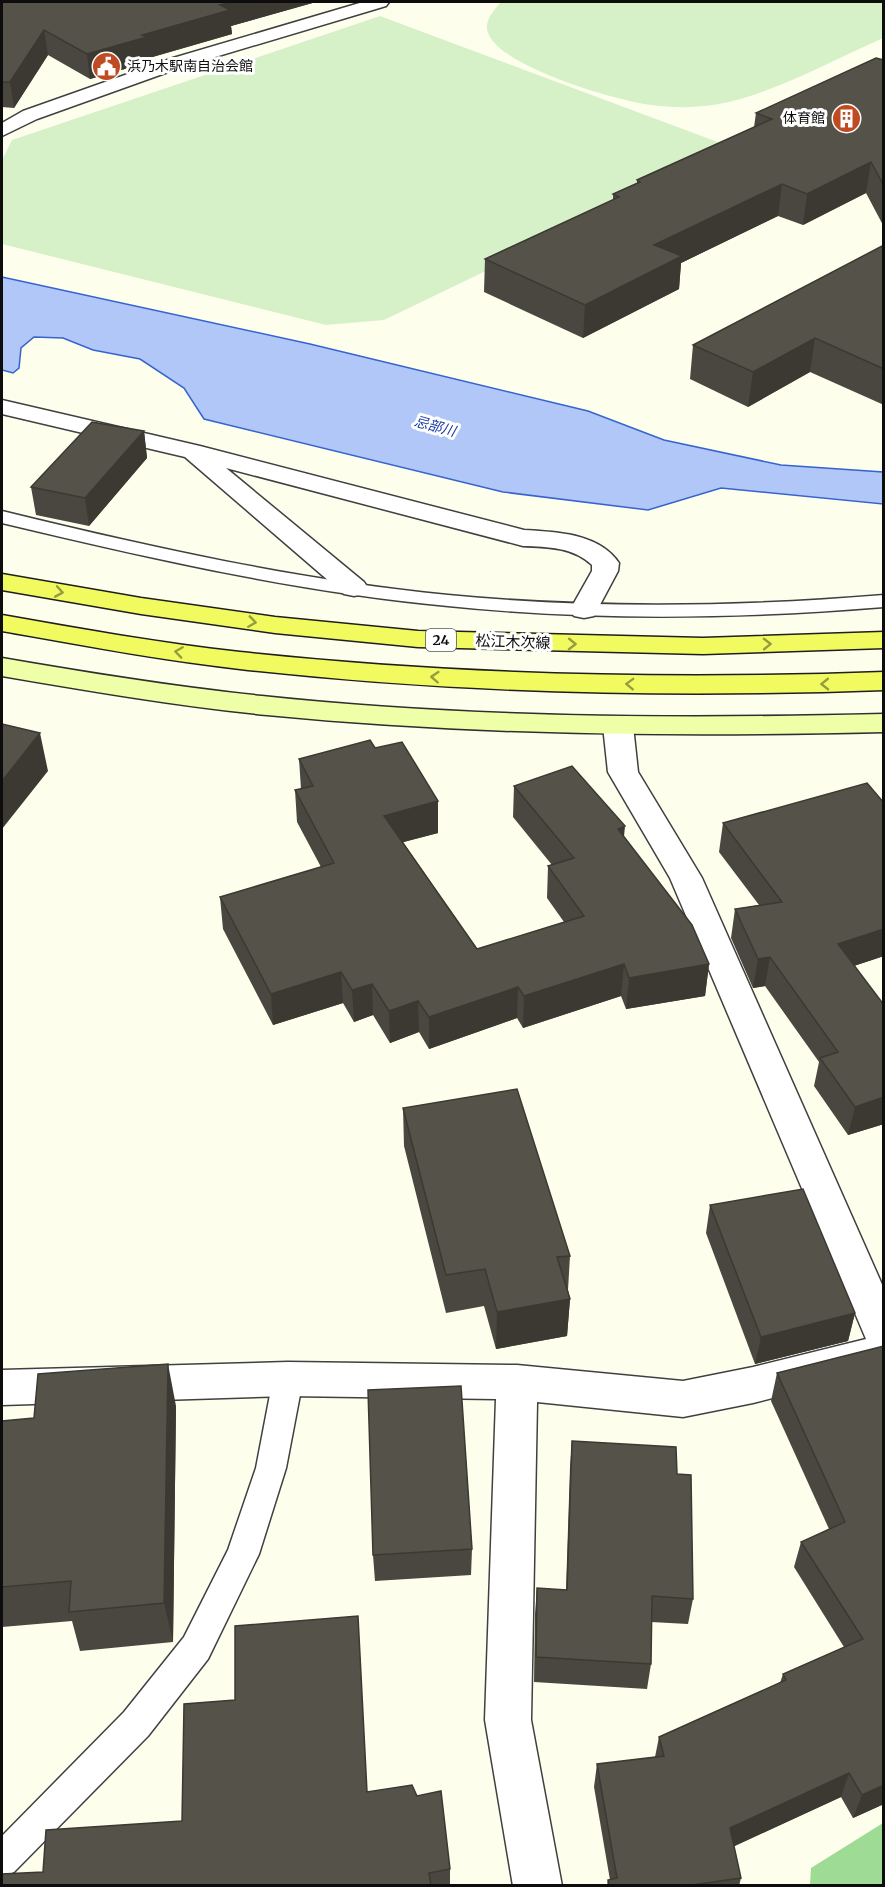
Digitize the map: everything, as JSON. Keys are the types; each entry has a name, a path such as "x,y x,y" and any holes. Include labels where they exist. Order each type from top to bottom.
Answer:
{"main road":[{"name":"松江木次線","path":"2,582 141,606 275,625 418,639 703,646 884,640"},
{"path":"2,624 121,644 238,660 437,677 709,686 884,681"}],"street":[{"path":"2,130 30,116 179,62 380,2"},
{"path":"2,407 191,451 522,538 546,539 585,547 606,563 605,571 584,610"},
{"path":"191,451 354,588"},
{"path":"2,667 300,709 478,721 618,726 884,723"},
{"path":"618,726 622,772 686,878 884,1335"},
{"path":"2,1387 288,1379 517,1382 683,1399 753,1385 884,1352"},
{"path":"517,1382 508,1720 538,1886"}],"lane":[{"path":"2,517 196,561 354,588 510,606 584,610 811,607 884,601"},
{"path":"2,1860 136,1724 196,1648 243,1554 271,1468 288,1379"}],"green space":[{"path":"501,2 883,2 883,38 760,93 719,104 685,107 660,106 612,97 585,88 556,78 506,53 491,39 487,25"},
{"path":"380,16 723,144 672,181 384,320 326,325 2,244 2,160 12,140"},
{"path":"883,1823 883,1885 810,1885 811,1868"}],"water":[{"name":"忌部川","path":"2,277 310,344 588,411 664,440 781,465 883,472 883,504 721,488 648,510 503,492 204,419 184,388 140,359 93,350 63,338 34,337 21,348 19,368 13,373 2,370"}],"building":[{"path":"2,2 231,2 220,5 230,10 142,35 147,37 87,54 44,30 10,82 2,82"},
{"path":"876,58 884,60 884,186 871,162 807,194 782,184 654,245 682,256 585,305 485,259 619,197 613,194 640,182 637,180 772,119 756,113"},
{"path":"884,245 884,369 815,338 753,372 693,345"},
{"path":"92,422 144,431 85,498 31,487"},
{"path":"2,724 40,733 2,781"},
{"path":"370,740 375,748 402,742 438,801 384,816 477,949 584,916 548,866 574,858 514,786 572,766 625,826 618,829 692,925 709,964 629,978 624,964 524,996 518,987 429,1017 418,1001 389,1011 372,984 352,990 341,972 271,994 220,897 334,863 295,790 313,786 299,759"},
{"path":"867,783 884,803 884,929 838,944 884,1005 884,1097 855,1107 820,1058 838,1052 770,957 758,959 735,909 782,902 723,823"},
{"path":"517,1089 570,1256 557,1257 570,1299 497,1312 485,1269 446,1275 403,1108"},
{"path":"803,1189 855,1313 761,1337 710,1205"},
{"path":"884,1346 884,1785 862,1795 849,1773 730,1828 741,1878 685,1886 609,1886 608,1880 617,1878 597,1764 664,1756 659,1737 786,1680 783,1674 863,1639 801,1542 845,1522 777,1373"},
{"path":"168,1364 164,1603 69,1612 71,1581 2,1587 2,1421 34,1418 38,1374"},
{"path":"461,1386 472,1549 373,1555 368,1390"},
{"path":"572,1441 676,1447 677,1474 691,1475 693,1599 652,1596 651,1664 536,1657 537,1588 567,1590"},
{"path":"358,1616 367,1792 412,1785 417,1796 441,1791 450,1869 429,1873 431,1886 2,1886 2,1874 43,1872 46,1830 182,1821 184,1704 235,1700 235,1626"}],"place":[{"name":"浜乃木駅南自治会館","path":"106,66"},
{"name":"体育館","path":"846,118"}]}
